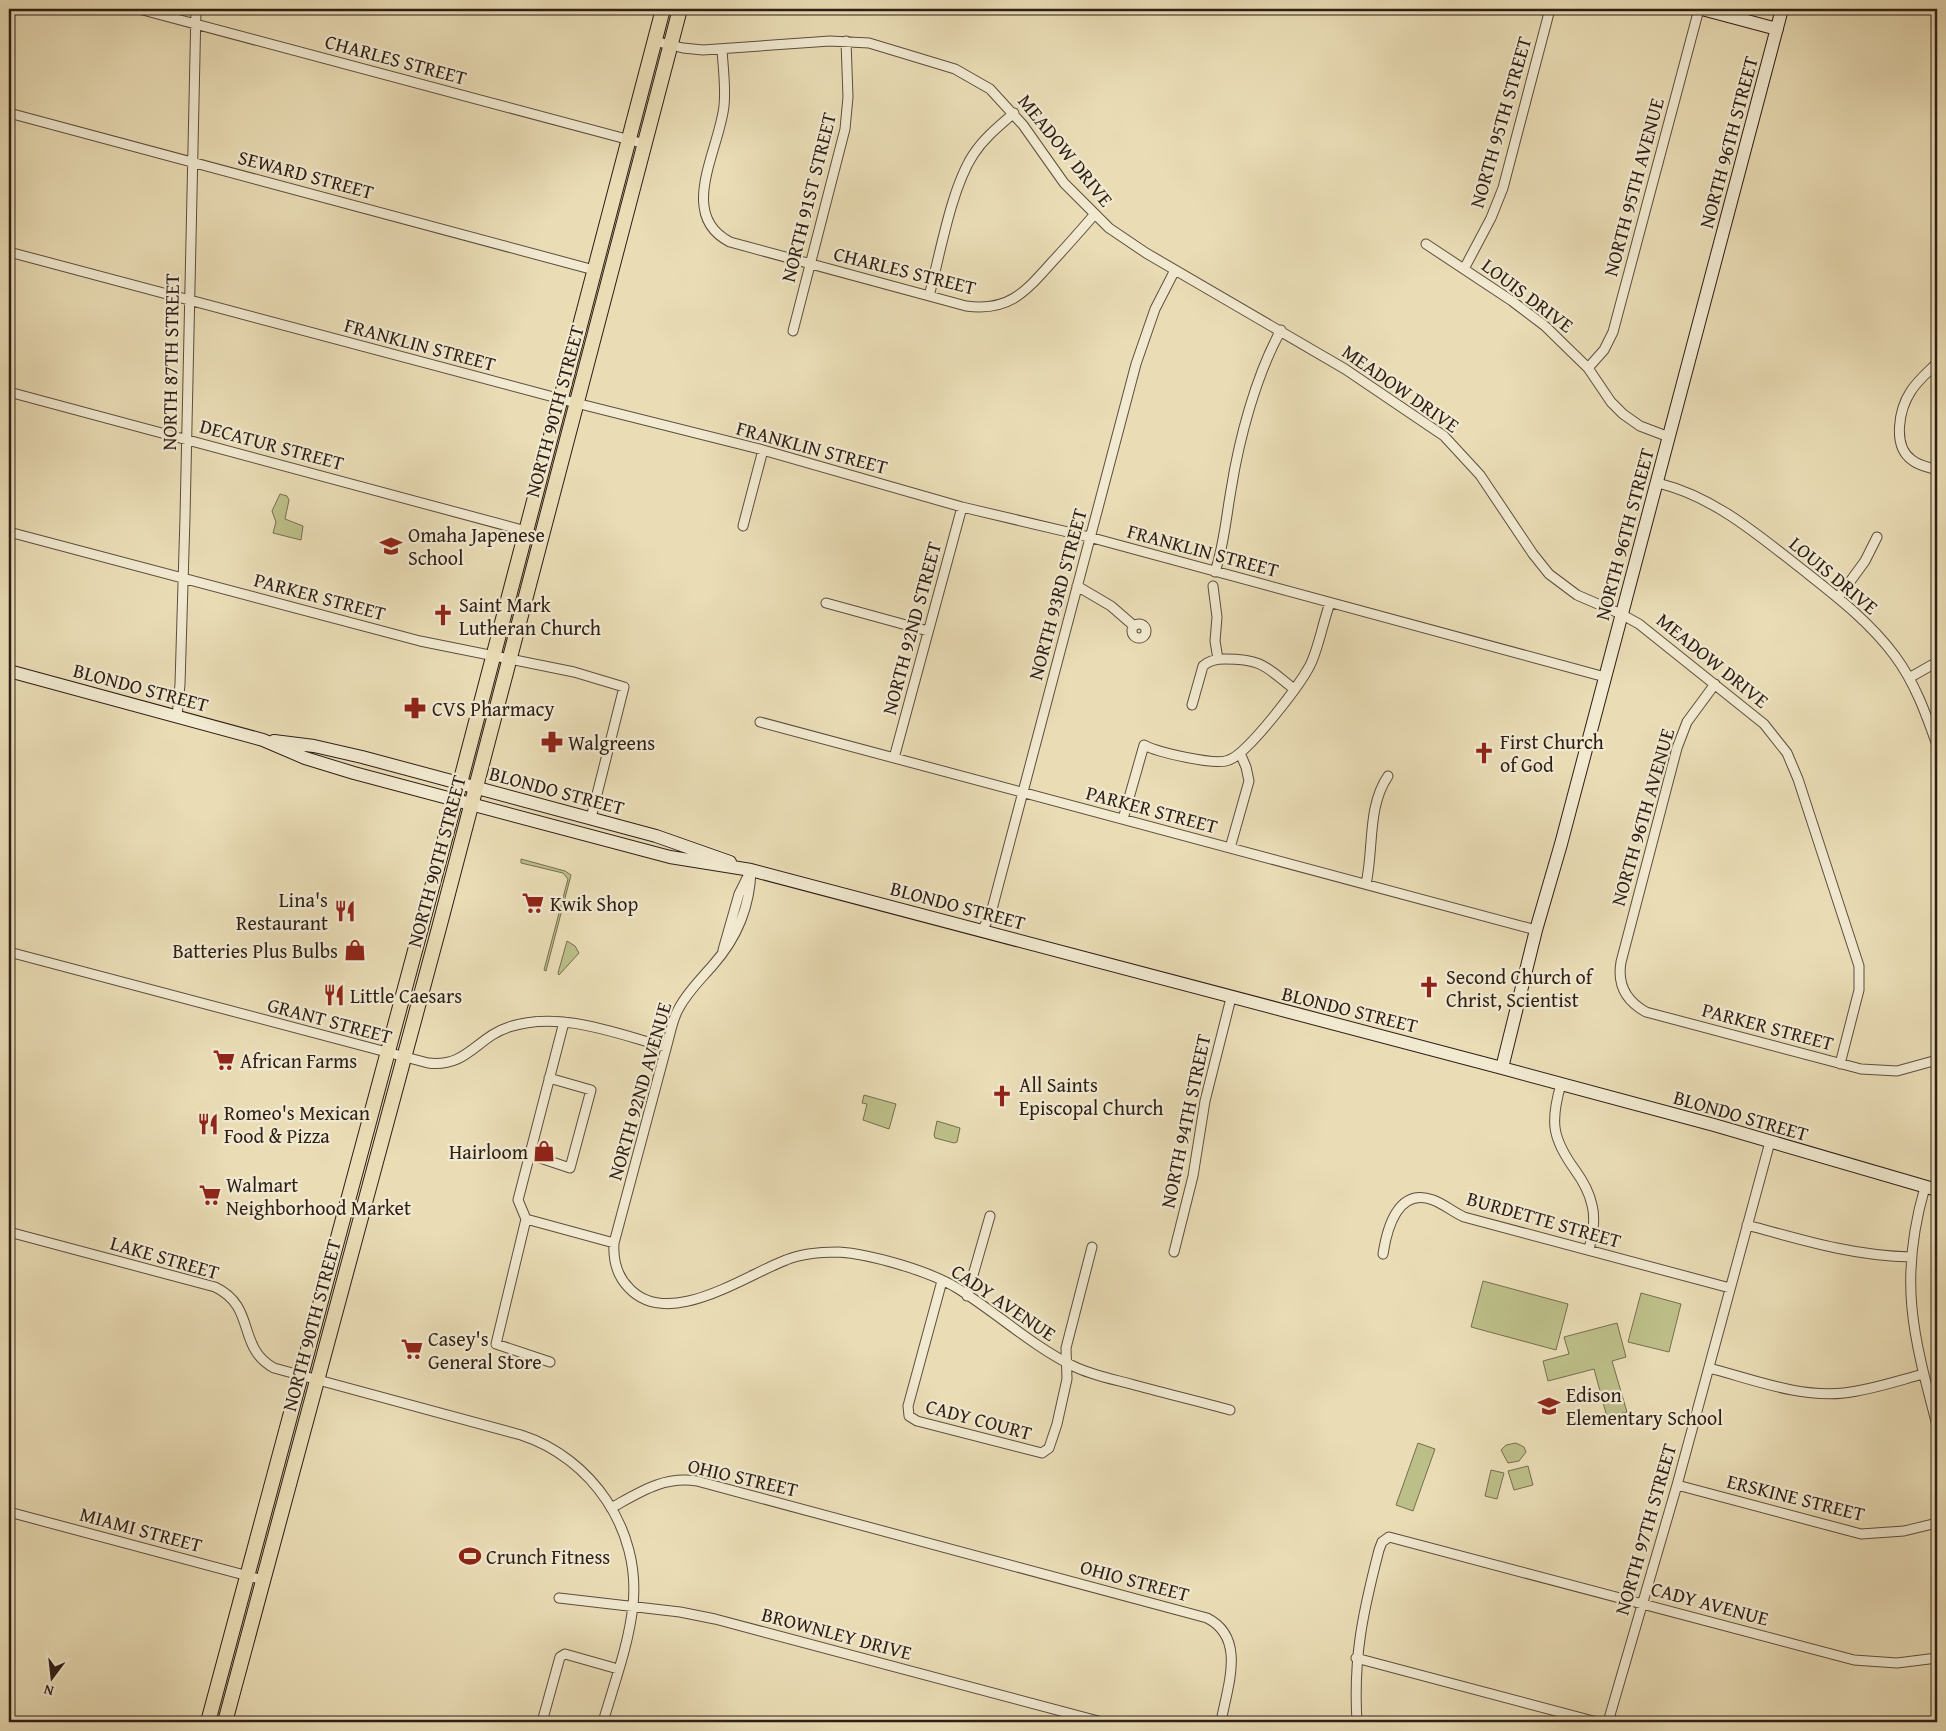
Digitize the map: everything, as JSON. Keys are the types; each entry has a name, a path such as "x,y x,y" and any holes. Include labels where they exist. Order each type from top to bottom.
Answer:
{"main road":[{"name":"NORTH 90TH STREET","path":"208,1722 460,783 663,9"},
{"name":"NORTH 90TH STREET","path":"225,1722 472,803 680,9"},
{"path":"1701,9 1777,29"},
{"name":"NORTH 96TH STREET","path":"1502,1068 1536,930 1658,483 1782,9"},
{"name":"BLONDO STREET","path":"9,671 263,740 324,765 670,857 751,870"},
{"name":"BLONDO STREET","path":"263,740 298,743 338,751 476,787 664,839 751,870 1502,1068 1931,1188"}],"street":[{"name":"CHARLES STREET","path":"139,9 645,144"},
{"name":"NORTH 87TH STREET","path":"177,717 180,684 196,9"},
{"name":"NORTH 95TH STREET","path":"1464,269 1491,218 1503,188 1550,9"},
{"name":"NORTH 95TH AVENUE","path":"1588,368 1604,350 1613,332 1701,9"},
{"name":"MEADOW DRIVE","path":"654,41 692,50 846,41 869,43 955,70 990,89 1014,113 1064,183 1094,215 1128,242 1282,330 1345,369 1444,436 1480,475 1533,554 1549,574 1577,595 1622,614 1639,624 1764,724 1787,753 1798,780 1857,955 1859,990 1840,1064"},
{"name":"NORTH 91ST STREET","path":"793,331 846,129 848,97 846,41"},
{"name":"CHARLES STREET","path":"722,49 724,106 702,205 707,222 714,232 732,242 978,308 996,306 1015,299 1029,288 1094,215"},
{"name":"SEWARD STREET","path":"9,112 594,270"},
{"path":"929,296 956,193 965,169 984,140 1014,113"},
{"name":"LOUIS DRIVE","path":"1426,244 1545,326 1588,368 1611,402 1623,414 1640,426 1669,437"},
{"name":"FRANKLIN STREET","path":"9,252 576,403 763,450 962,507 1090,538 1605,677"},
{"name":"NORTH 93RD STREET","path":"982,931 991,913 1144,338 1175,270"},
{"path":"1215,572 1225,536 1234,471 1255,393 1265,362 1282,330"},
{"path":"1937,362 1909,393 1903,410 1900,434 1901,444 1909,458 1921,465 1937,470"},
{"name":"DECATUR STREET","path":"9,392 526,531"},
{"path":"743,526 763,450"},
{"name":"LOUIS DRIVE","path":"1658,483 1698,498 1730,514 1838,598 1877,634 1909,678 1927,716 1937,745"},
{"name":"NORTH 92ND STREET","path":"894,758 962,507"},
{"name":"PARKER STREET","path":"9,532 420,641 574,672 624,687 591,818"},
{"path":"1838,598 1865,561 1877,537"},
{"path":"1077,586 1111,606 1134,626"},
{"path":"1213,586 1217,617 1214,641 1218,659"},
{"path":"1123,819 1144,745 1216,763 1231,760 1240,753 1294,689 1312,662 1330,602"},
{"path":"826,603 928,631"},
{"path":"1192,704 1203,666 1207,662 1218,659 1241,658 1255,661 1294,689"},
{"path":"1909,678 1937,662"},
{"name":"NORTH 96TH AVENUE","path":"1620,966 1677,748 1687,722 1715,684"},
{"name":"PARKER STREET","path":"760,722 1536,930"},
{"path":"1230,848 1249,781 1240,753"},
{"path":"1366,884 1375,803 1381,787 1388,776"},
{"name":"NORTH 92ND AVENUE","path":"614,1246 666,1047 680,1006 721,954 739,894 751,870"},
{"name":"GRANT STREET","path":"9,952 404,1058 432,1063 449,1062 464,1056 509,1027 536,1022 564,1022 666,1047"},
{"name":"PARKER STREET","path":"1620,966 1620,980 1625,994 1631,1002 1646,1012 1840,1064 1885,1072 1913,1068 1937,1060"},
{"name":"NORTH 94TH STREET","path":"1174,1252 1194,1176 1204,1101 1232,998"},
{"path":"550,1362 496,1344 526,1219 518,1200 564,1022"},
{"path":"531,1155 570,1168 591,1090 550,1078"},
{"path":"1561,1084 1554,1115 1554,1130 1561,1150 1584,1182 1592,1204 1594,1223 1589,1250"},
{"name":"NORTH 97TH STREET","path":"1608,1722 1677,1484 1770,1142"},
{"path":"1931,1188 1915,1222 1911,1257 1910,1307 1923,1374 1937,1425"},
{"name":"BURDETTE STREET","path":"1383,1254 1386,1238 1396,1211 1407,1201 1420,1198 1436,1201 1464,1217 1730,1288"},
{"path":"967,1296 990,1216"},
{"path":"526,1219 614,1246"},
{"path":"1747,1225 1850,1252 1911,1257"},
{"name":"LAKE STREET","path":"9,1232 220,1289 238,1306 243,1315 251,1345 260,1357 274,1368 300,1376"},
{"name":"CADY AVENUE","path":"614,1246 617,1269 627,1286 648,1301 665,1305 692,1300 787,1259 816,1252 854,1254 931,1275 967,1296 1039,1347 1066,1362 1103,1376 1230,1410"},
{"path":"1066,1362 1066,1348 1092,1247"},
{"name":"CADY COURT","path":"942,1281 908,1406 909,1416 917,1421 1042,1453 1049,1448 1057,1424 1067,1379 1066,1362"},
{"path":"1709,1368 1794,1390 1823,1394 1862,1390 1923,1374"},
{"path":"300,1376 532,1438 564,1456 578,1467 597,1487 611,1508 629,1547 634,1577 633,1606 603,1722"},
{"name":"OHIO STREET","path":"611,1508 658,1483 678,1479 697,1481 1207,1618 1222,1628 1232,1649 1222,1722"},
{"name":"ERSKINE STREET","path":"1677,1484 1861,1534 1904,1531 1937,1522"},
{"name":"MIAMI STREET","path":"9,1512 263,1580"},
{"name":"CADY AVENUE","path":"1356,1658 1362,1616 1379,1550 1382,1542 1389,1537 1854,1660 1897,1663 1937,1658"},
{"name":"BROWNLEY DRIVE","path":"559,1598 680,1612 715,1619 1102,1722"},
{"path":"542,1722 560,1657 565,1654 618,1669"},
{"path":"1357,1722 1356,1658 1597,1722"}],"green space":[{"path":"280,494 287,496 289,500 285,519 303,526 301,540 273,533 276,522 272,511"},
{"path":"521,859 565,871 571,875 546,971 544,970 568,879 563,873 521,863"},
{"path":"567,941 575,946 579,953 559,975 558,973"},
{"path":"864,1095 896,1104 889,1129 863,1120 867,1104 862,1103"},
{"path":"937,1121 960,1128 957,1142 954,1143 935,1138"},
{"path":"1483,1281 1568,1304 1556,1350 1471,1327"},
{"path":"1641,1293 1681,1304 1669,1352 1628,1342"},
{"path":"1617,1323 1626,1357 1612,1361 1627,1412 1607,1417 1594,1369 1548,1381 1543,1361 1569,1354 1564,1337"},
{"path":"1418,1443 1435,1449 1413,1511 1396,1505"},
{"path":"1516,1443 1524,1447 1526,1452 1519,1461 1508,1463 1501,1450 1506,1445"},
{"path":"1528,1466 1533,1485 1514,1490 1508,1471"},
{"path":"1491,1470 1504,1473 1497,1499 1485,1496"}],"place":[{"name":"Omaha Japenese School","path":"391,546"},
{"name":"Saint Mark Lutheran Church","path":"443,615"},
{"name":"CVS Pharmacy","path":"415,708"},
{"name":"Walgreens","path":"552,742"},
{"name":"First Church of God","path":"1484,753"},
{"name":"Kwik Shop","path":"533,903"},
{"name":"Lina's Restaurant","path":"345,911"},
{"name":"Batteries Plus Bulbs","path":"355,950"},
{"name":"Second Church of Christ, Scientist","path":"1429,987"},
{"name":"Little Caesars","path":"334,995"},
{"name":"African Farms","path":"224,1060"},
{"name":"All Saints Episcopal Church","path":"1002,1096"},
{"name":"Romeo's Mexican Food & Pizza","path":"208,1124"},
{"name":"Hairloom","path":"544,1151"},
{"name":"Walmart Neighborhood Market","path":"210,1195"},
{"name":"Casey's General Store","path":"412,1349"},
{"name":"Edison Elementary School","path":"1549,1406"},
{"name":"Crunch Fitness","path":"470,1556"}]}
